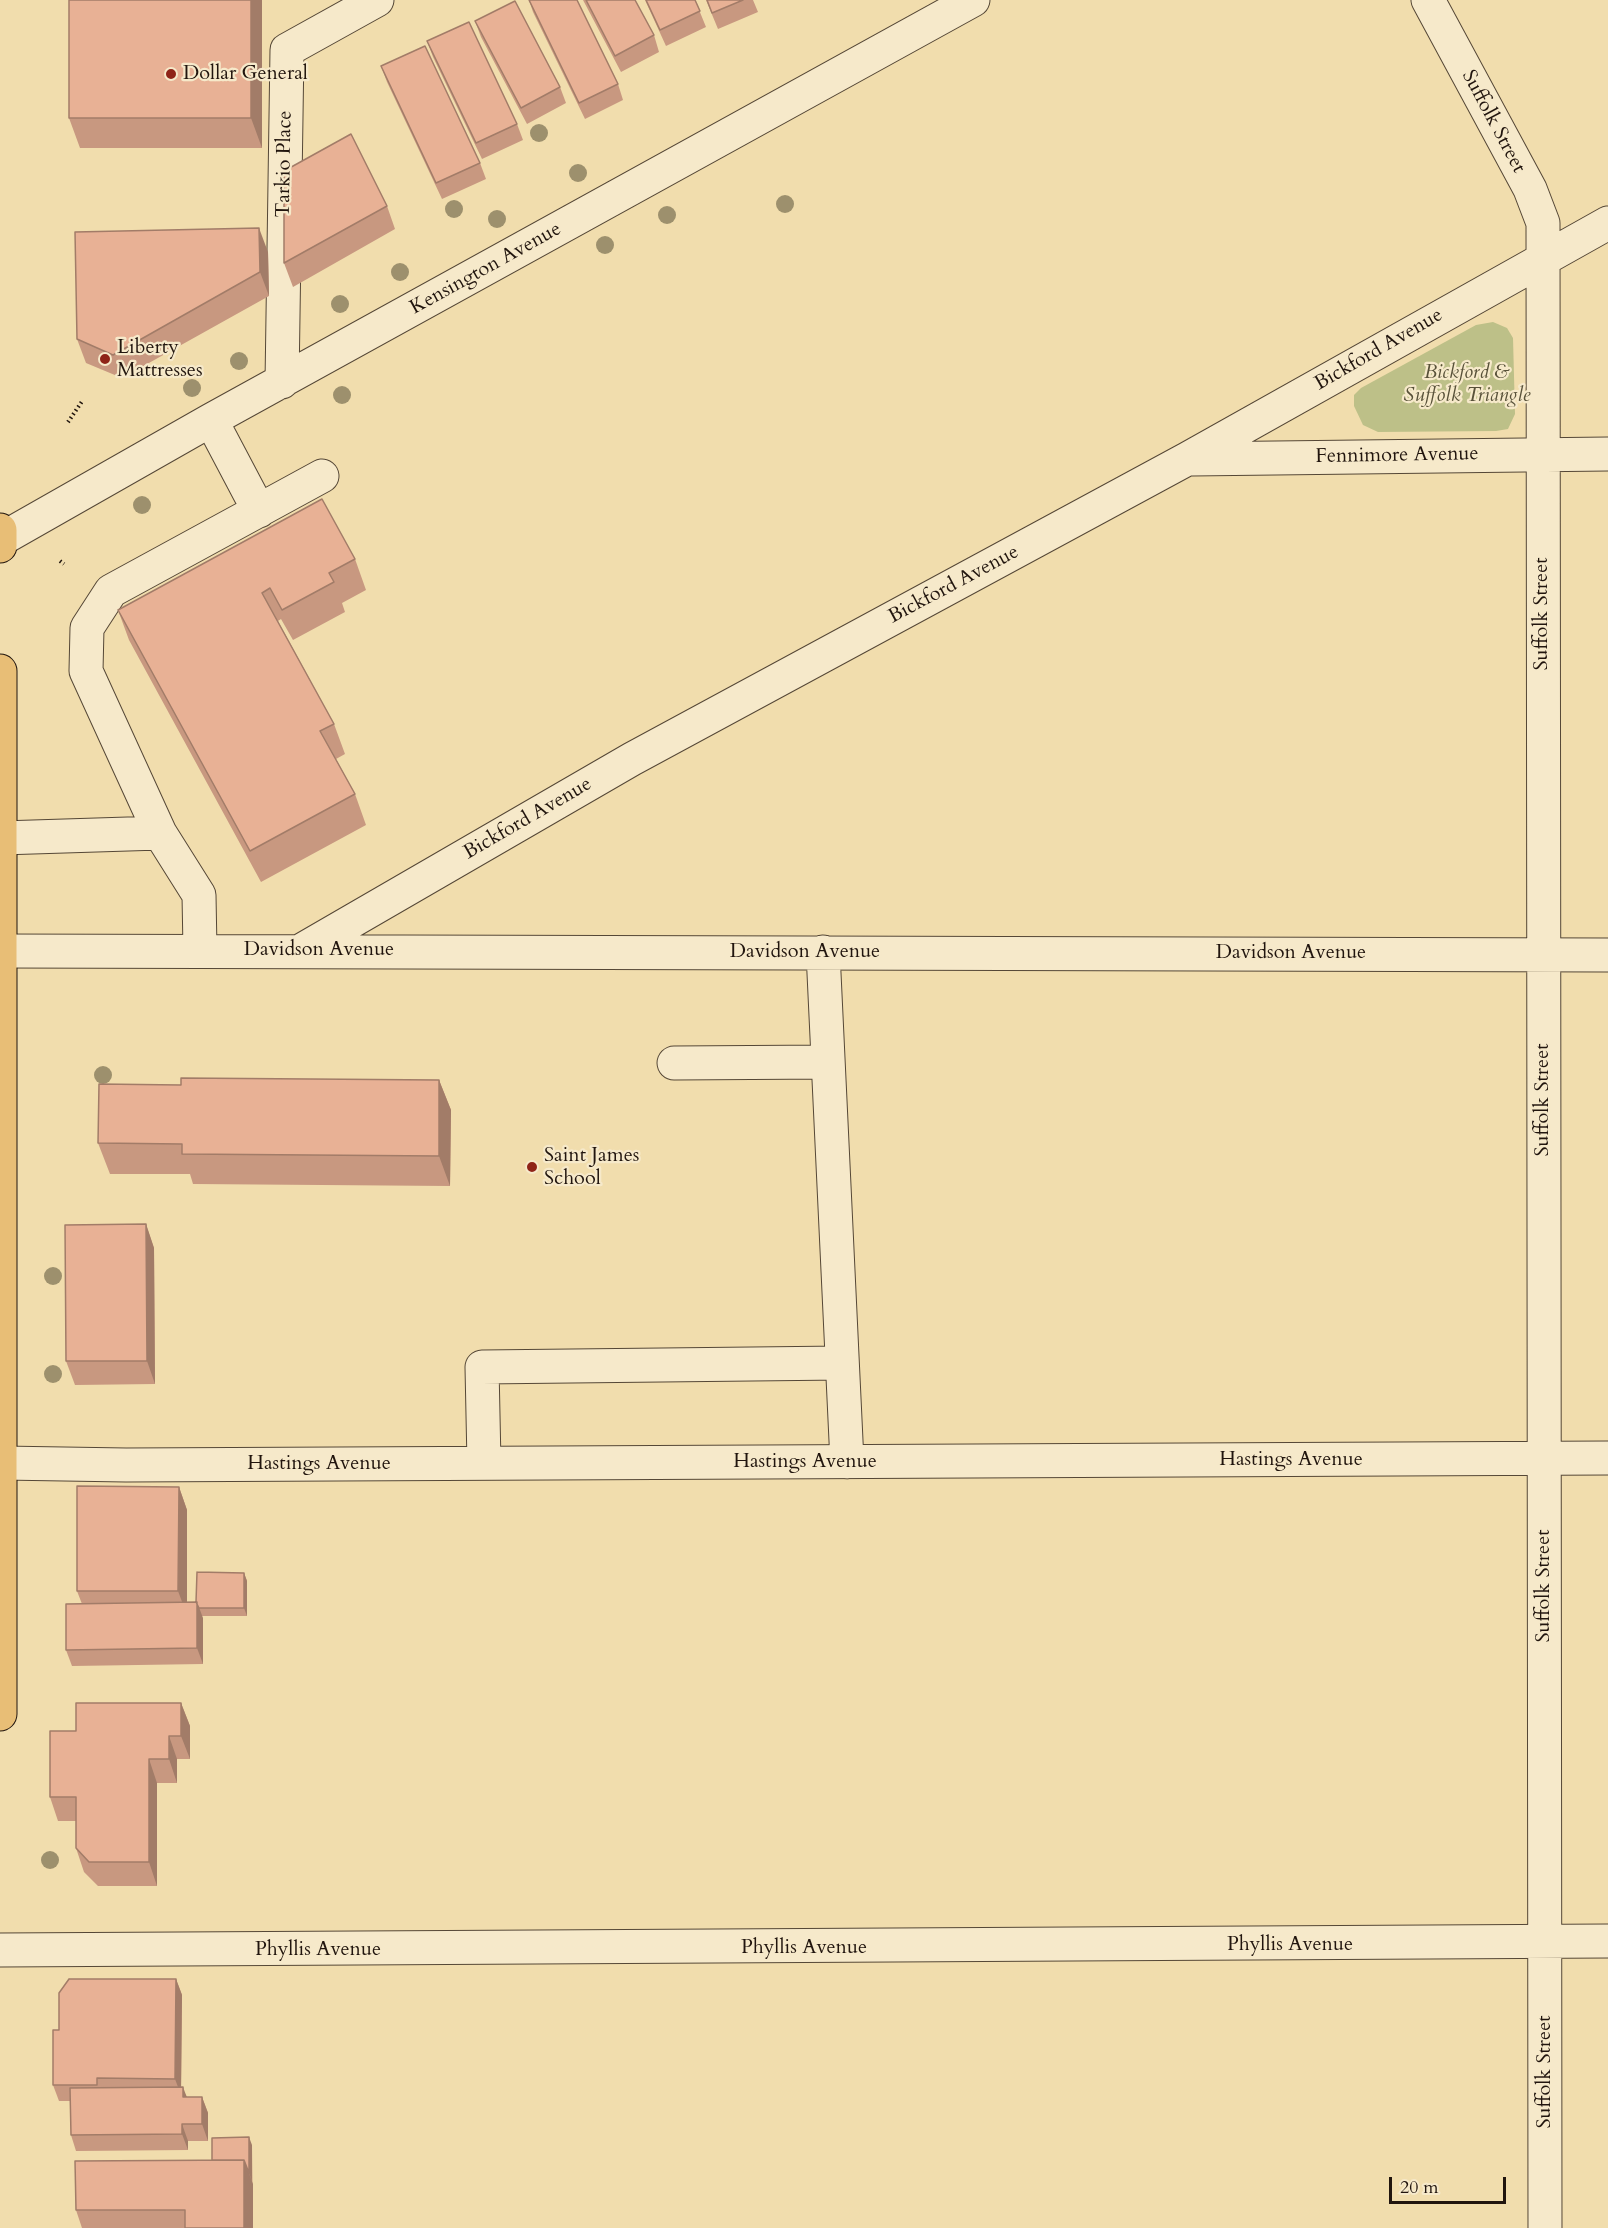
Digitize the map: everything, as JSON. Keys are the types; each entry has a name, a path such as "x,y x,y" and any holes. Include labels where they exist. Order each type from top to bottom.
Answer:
{"main road":[{"path":"0,530 0,546"},
{"path":"0,671 2,951 0,1714"}],"street":[{"name":"Tarkio Place","path":"282,382 287,50 377,0"},
{"name":"Kensington Avenue","path":"0,540 211,420 973,0"},
{"name":"Suffolk Street","path":"1428,0 1530,189 1543,223 1541,454 1545,2228"},
{"name":"Bickford Avenue","path":"301,950 632,759 1187,459 1608,222"},
{"path":"211,420 259,511"},
{"name":"Fennimore Avenue","path":"1187,459 1608,454"},
{"path":"200,950 199,895 159,833 86,670 87,628 111,591 322,476"},
{"path":"1,838 159,833"},
{"name":"Davidson Avenue","path":"2,951 1608,955"},
{"path":"823,952 847,1462"},
{"path":"674,1063 828,1062"},
{"path":"484,1463 482,1367 842,1363"},
{"name":"Hastings Avenue","path":"2,1463 1608,1458"},
{"name":"Phyllis Avenue","path":"0,1950 1608,1941"}],"path":[{"path":"68,422 83,400"},
{"path":"60,561 64,564"}],"green space":[{"name":"Bickford & Suffolk Triangle","path":"1493,322 1507,328 1513,338 1515,414 1508,429 1378,432 1363,425 1354,406 1354,395 1361,388 1476,325"}],"building":[{"name":"Dollar General","path":"69,0 251,0 251,118 69,118"},
{"path":"529,0 577,0 618,84 579,103"},
{"path":"586,0 635,0 654,35 615,56"},
{"path":"646,0 695,0 700,11 660,30"},
{"path":"707,0 743,0 712,13"},
{"path":"515,1 560,87 521,108 475,21"},
{"path":"469,22 517,124 476,143 427,41"},
{"path":"425,46 480,163 436,183 381,66"},
{"path":"351,134 387,206 284,263 284,171"},
{"path":"259,228 260,272 113,355 77,339 75,232"},
{"path":"322,499 355,559 329,573 334,582 282,610 270,588 262,593 334,724 320,731 355,794 250,851 118,610"},
{"path":"181,1078 439,1080 439,1156 182,1154 182,1144 98,1143 99,1084 181,1085"},
{"path":"146,1224 147,1361 66,1361 65,1225"},
{"path":"77,1486 179,1487 178,1591 77,1591"},
{"path":"197,1572 244,1573 244,1608 199,1608 196,1602"},
{"path":"197,1602 197,1648 66,1650 66,1604"},
{"path":"76,1703 181,1703 181,1736 169,1736 169,1759 149,1759 149,1862 89,1862 76,1848 76,1797 50,1797 50,1731 76,1731"},
{"path":"69,1979 176,1979 175,2079 97,2078 97,2085 53,2085 53,2030 59,2030 59,1993"},
{"path":"183,2087 183,2097 202,2097 202,2124 182,2124 182,2134 71,2135 70,2088"},
{"path":"249,2137 249,2173 244,2160 212,2160 212,2138"},
{"path":"244,2160 244,2228 185,2228 185,2210 76,2210 75,2161"}],"place":[{"name":"Dollar General","path":"171,74"},
{"name":"Liberty Mattresses","path":"105,359"},
{"name":"Saint James School","path":"532,1167"}]}
